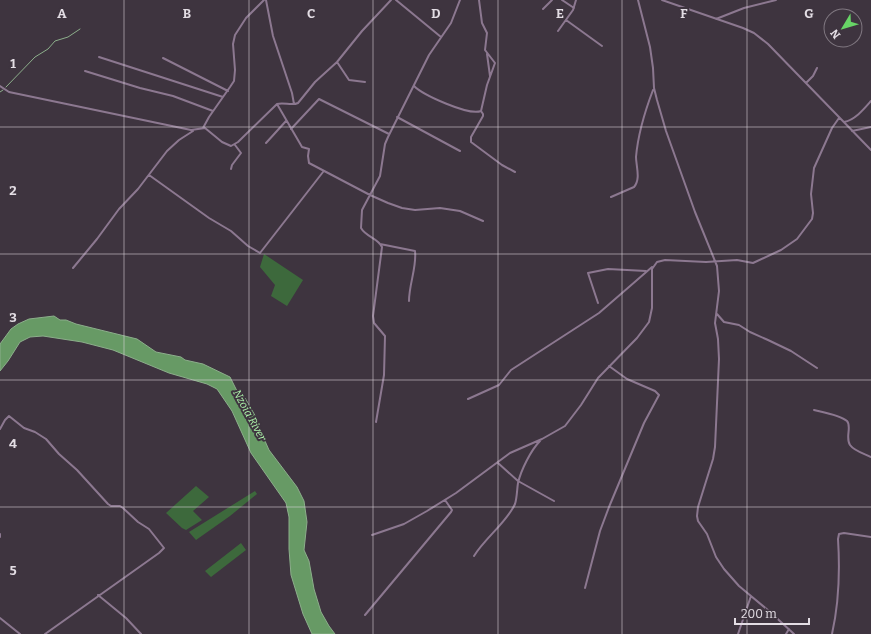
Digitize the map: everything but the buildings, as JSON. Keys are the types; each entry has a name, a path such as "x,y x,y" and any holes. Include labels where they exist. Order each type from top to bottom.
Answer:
{"street":[{"path":"203,128 232,84 234,76 233,44 235,35 246,18 265,0"},
{"path":"265,0 273,36 292,93 294,104"},
{"path":"73,268 102,233 119,209 138,189 171,147 179,140 194,130 203,128 207,129 226,145 234,145 277,104 294,104 298,102 391,0"},
{"path":"396,0 441,37"},
{"path":"408,301 415,251 380,244 364,233 360,226 362,210 380,176 385,144 389,134 428,55 451,23 460,0"},
{"path":"479,0 482,23 487,34 484,45 490,77"},
{"path":"543,9 552,0"},
{"path":"562,0 574,8"},
{"path":"558,31 574,8 576,0"},
{"path":"638,0 642,10 651,52 654,89 666,131 695,212 715,262 719,285 715,323 720,352 715,447 713,459 701,497 697,518 709,538 719,563 733,580 794,634"},
{"path":"662,0 743,28 758,36 768,44 871,150"},
{"path":"716,19 744,8 776,0"},
{"path":"566,20 602,46"},
{"path":"486,53 495,63 481,111 483,116 471,137 471,142 497,162 515,172"},
{"path":"99,56 223,96"},
{"path":"163,58 228,91"},
{"path":"336,62 349,80 365,82"},
{"path":"806,83 813,76 817,68"},
{"path":"85,71 140,88 178,97 213,111"},
{"path":"0,86 9,92 194,130"},
{"path":"414,86 423,93 452,105 474,112 481,111"},
{"path":"611,197 634,187 637,184 638,176 636,155 641,126 654,89"},
{"path":"291,129 319,99 389,134"},
{"path":"844,122 848,122 863,110 871,101"},
{"path":"277,104 302,147 309,149 309,163 323,172 370,195 402,208 415,210 440,208 460,211 483,221"},
{"path":"397,117 460,151"},
{"path":"468,399 496,386 511,370 600,313 660,261 715,262 737,260 754,263 787,246 800,236 813,216 811,194 815,164 832,128 839,118"},
{"path":"266,143 286,121"},
{"path":"852,131 871,127"},
{"path":"231,169 231,166 242,153 234,145"},
{"path":"149,175 209,218 231,231 248,246 260,253 323,172"},
{"path":"376,422 385,366 385,336 375,325 374,319 374,303 382,249 380,244"},
{"path":"372,535 404,524 444,500 516,450 542,439 565,426 581,405 598,378 637,338 650,320 652,308 653,266"},
{"path":"598,303 588,273 608,269 647,271"},
{"path":"717,314 724,322 739,325 750,332 791,351 817,368"},
{"path":"585,588 600,531 609,507 644,423 660,395 655,391 627,379 609,366"},
{"path":"814,410 847,421 847,438 849,444 853,448 871,457"},
{"path":"0,429 9,416 24,428 40,435 77,470 108,504 111,506 124,508 138,522 149,529 164,546 163,550 159,553 44,634"},
{"path":"474,556 515,504 518,481 532,450 542,439"},
{"path":"498,462 518,481 554,501"},
{"path":"365,615 451,512 452,510 444,500"},
{"path":"832,634 835,619 839,575 839,534 844,533 871,538"},
{"path":"98,595 126,618 141,634"},
{"path":"738,634 751,596"},
{"path":"0,618 20,634"},
{"path":"786,634 789,629"}],"shaded area":[{"path":"264,254 303,280 287,306 271,296 275,285 260,267"},
{"path":"196,486 209,497 193,511 202,520 186,530 166,513"},
{"path":"255,491 257,494 230,516 196,540 189,532"},
{"path":"241,543 246,550 211,577 205,571"}],"water":[{"name":"Nzoia River","path":"54,316 60,320 66,320 76,324 137,339 156,352 181,357 185,360 203,364 230,377 236,389 245,398 257,419 269,450 297,487 304,501 307,522 304,550 309,561 314,589 321,612 335,634 312,634 303,614 291,575 289,517 286,503 251,453 232,411 217,389 207,384 169,373 113,350 82,342 43,336 30,337 20,342 0,371 0,344 11,329 29,319"}],"waterway":[{"path":"6,87 35,57 48,49 55,41 68,37 80,29"}]}
